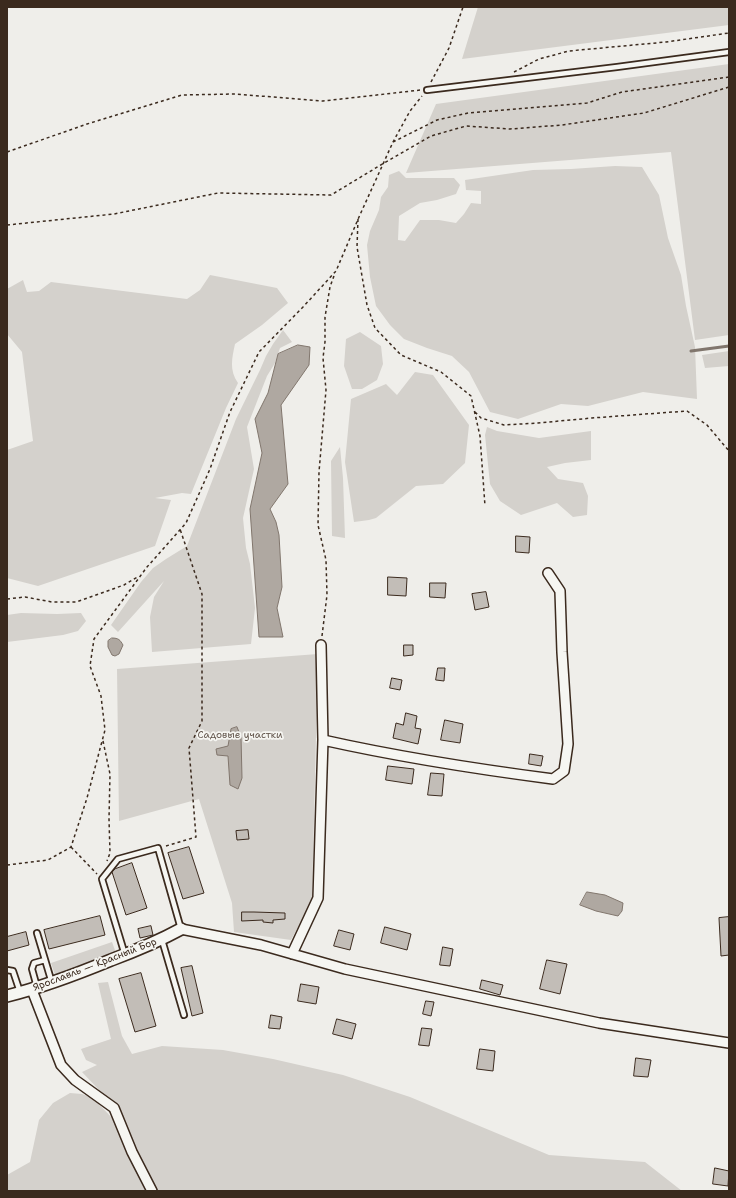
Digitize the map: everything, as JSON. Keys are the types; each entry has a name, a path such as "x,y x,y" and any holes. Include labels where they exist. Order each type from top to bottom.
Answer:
{"street":[{"path":"323,740 364,750 477,769 553,779 564,771 568,744 560,591 548,573"},
{"path":"292,954 318,898 323,740 321,645"},
{"path":"181,929 261,945 345,969 599,1023 729,1042"},
{"name":"Ярославль — Красный Бор","path":"7,996 52,983 89,969 125,955 181,929"},
{"path":"35,988 61,1065 75,1080 114,1108 132,1152 152,1191"}],"lane":[{"path":"427,90 617,68 729,52"},
{"path":"125,955 102,879 118,859 158,848 181,929"},
{"path":"37,933 52,983"},
{"path":"161,939 184,1015"},
{"path":"35,988 32,969 34,963 45,960"},
{"path":"7,970 13,971 20,993"}],"path":[{"path":"321,645 327,595 326,560 318,525 319,472 326,390 323,358 325,342 325,317 330,287 359,217 393,142 410,111 427,90 449,48 463,7"},
{"path":"514,72 539,59 569,50 666,42 729,33"},
{"path":"393,142 437,120 468,113 587,103 622,92 729,78"},
{"path":"7,225 114,214 218,193 331,195 432,136 466,126 510,129 584,122 644,113 729,87"},
{"path":"7,152 87,124 182,95 236,94 323,101 427,90"},
{"path":"359,217 357,247 367,305 375,328 401,355 440,372 471,396 480,436 485,506"},
{"path":"7,865 48,860 71,846 87,798 105,730 101,696 90,666 94,639 147,567 186,523 210,469 230,412 259,352 336,271"},
{"path":"474,411 481,418 504,425 538,424 592,418 687,411 706,424 729,451"},
{"path":"158,848 196,837 189,748 202,720 202,594 180,529"},
{"path":"7,599 25,597 52,602 76,602 124,585 141,576"},
{"path":"71,846 102,879 110,853 110,774 103,740"}],"green space":[{"path":"478,7 729,7 729,25 462,59"},
{"path":"729,64 729,335 695,340 671,152 406,173 436,104"},
{"path":"615,166 642,167 659,195 668,238 681,275 695,347 697,399 643,392 588,406 561,404 518,419 490,412 469,372 452,356 404,339 390,325 376,306 370,277 367,245 370,231 379,210 381,197 388,187 389,175 399,171 406,178 454,178 460,185 456,194 437,200 420,203 399,216 398,240 405,241 420,220 439,220 456,223 471,203 481,204 481,191 466,190 465,180 533,170"},
{"path":"210,275 277,288 288,303 262,325 235,344 232,369 238,383 226,408 191,494 182,493 155,498 171,500 155,546 38,586 7,578 7,450 33,441 22,352 7,334 7,289 23,280 27,292 39,291 51,282 187,299 200,290"},
{"path":"283,330 292,342 280,348 275,363 267,376 247,427 254,469 243,518 255,608 251,644 152,652 150,617 154,597 164,581 118,632 111,625 141,582 153,568 187,546 236,419 266,356"},
{"path":"360,332 381,346 383,364 377,380 362,389 352,389 344,366 346,339"},
{"path":"729,351 729,366 705,368 702,355"},
{"path":"415,372 433,375 469,425 465,463 443,484 416,486 376,518 354,522 345,462 351,399 386,384 397,395"},
{"path":"487,427 497,431 539,438 591,431 591,460 547,467 558,479 583,483 588,496 587,515 573,517 557,503 521,515 500,501 490,484 485,435"},
{"path":"340,447 343,478 345,538 332,536 331,461"},
{"path":"21,613 81,613 86,621 78,631 63,635 7,642 7,615"},
{"name":"Садовые участки","path":"318,654 312,901 291,940 234,932 232,903 199,799 119,821 117,669"},
{"path":"112,942 116,953 55,975 51,963"},
{"path":"108,982 122,1036 132,1054 162,1046 223,1050 273,1059 343,1075 410,1097 549,1155 645,1162 682,1191 157,1191 136,1151 116,1105 82,1072 97,1065 86,1060 81,1049 111,1039 98,983"},
{"path":"70,1093 82,1094 93,1098 113,1119 146,1191 7,1191 7,1175 30,1162 39,1120 53,1103"}],"shaded area":[{"path":"298,345 310,347 309,365 281,405 288,484 270,509 276,522 279,535 282,587 277,608 283,637 259,637 250,509 262,453 255,419 268,393 278,354"},
{"path":"112,638 116,638 123,645 119,654 115,656 112,655 108,647 108,641"},
{"path":"237,727 241,737 242,778 238,789 230,785 228,756 217,755 216,749 228,746 231,729"},
{"path":"587,892 605,895 623,903 622,911 618,916 596,911 580,905"}],"building":[{"path":"516,536 530,537 529,553 516,552"},
{"path":"388,577 407,578 406,596 388,595"},
{"path":"430,583 446,583 445,598 430,597"},
{"path":"486,592 489,607 475,610 472,594"},
{"path":"404,645 413,645 413,655 404,656"},
{"path":"438,668 445,668 444,681 436,680"},
{"path":"392,678 402,680 400,690 390,688"},
{"path":"406,713 417,716 415,728 421,729 418,744 393,738 396,723 403,725"},
{"path":"445,720 463,724 460,743 441,740"},
{"path":"530,754 543,756 541,766 529,764"},
{"path":"388,766 414,769 412,784 386,780"},
{"path":"431,773 444,774 442,796 428,795"},
{"path":"248,830 249,839 237,840 236,831"},
{"path":"189,847 204,893 183,899 168,853"},
{"path":"132,863 147,908 126,915 112,872 115,869"},
{"path":"242,912 285,913 285,919 273,920 273,923 263,922 263,920 242,921"},
{"path":"100,916 105,935 49,949 44,930"},
{"path":"729,917 729,955 721,956 719,918"},
{"path":"151,926 153,935 140,938 138,929"},
{"path":"385,927 411,934 407,950 381,943"},
{"path":"339,930 354,934 350,950 334,946"},
{"path":"26,932 29,945 7,951 7,937"},
{"path":"443,947 453,949 450,966 440,965"},
{"path":"547,960 567,964 560,994 540,989"},
{"path":"192,966 203,1013 192,1016 181,968"},
{"path":"141,973 156,1026 135,1032 119,979"},
{"path":"482,980 503,985 500,995 480,989"},
{"path":"301,984 319,987 316,1004 298,1001"},
{"path":"426,1001 434,1002 431,1016 423,1014"},
{"path":"271,1015 282,1017 280,1029 269,1028"},
{"path":"337,1019 356,1024 352,1039 333,1034"},
{"path":"422,1028 432,1029 429,1046 419,1045"},
{"path":"480,1049 495,1051 493,1071 477,1069"},
{"path":"636,1058 651,1060 648,1077 634,1076"},
{"path":"715,1168 729,1171 728,1186 713,1184"}],"waterway":[{"path":"691,351 729,346"}]}
